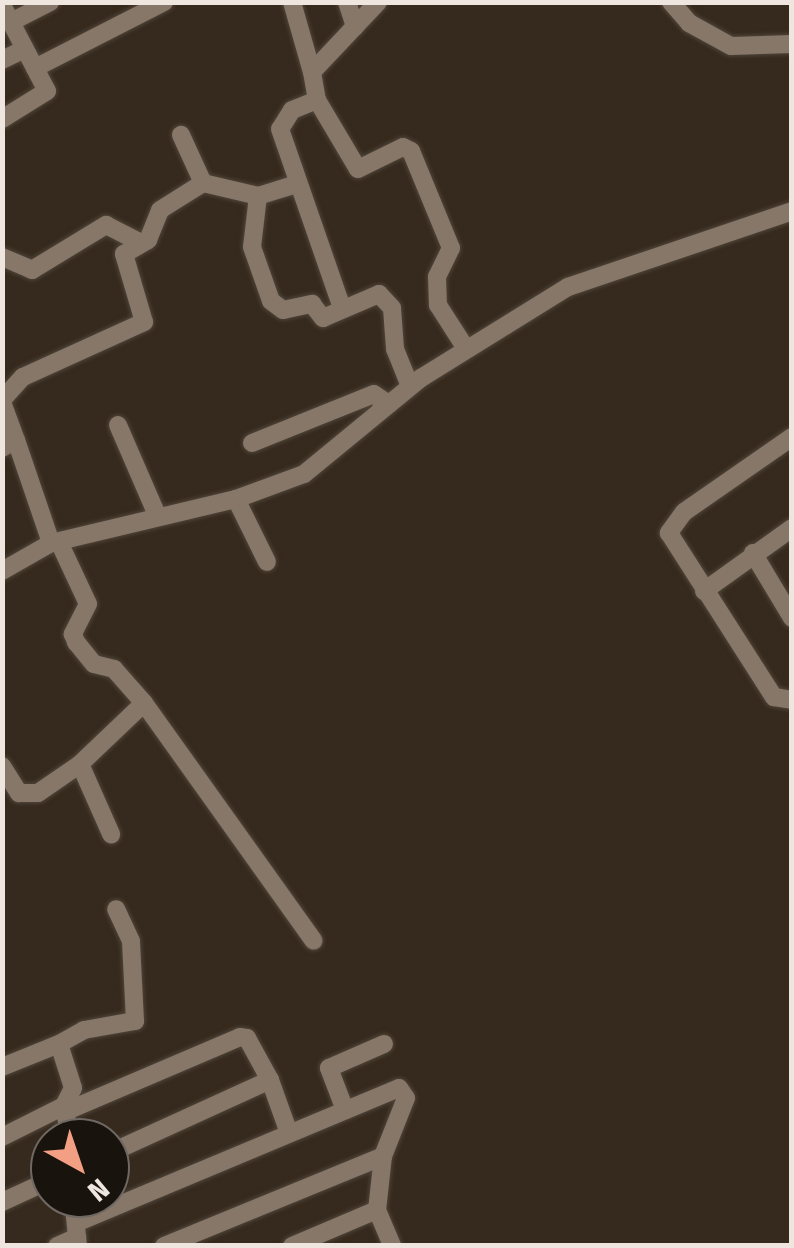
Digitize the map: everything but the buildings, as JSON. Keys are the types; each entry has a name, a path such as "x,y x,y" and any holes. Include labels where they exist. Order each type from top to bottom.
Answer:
{"street":[{"path":"11,22 50,2"},
{"path":"34,68 164,2"},
{"path":"292,2 317,100 358,169 402,147 411,151 451,248 439,266 438,305 465,347"},
{"path":"348,2 355,26"},
{"path":"312,72 378,2"},
{"path":"671,2 689,23 731,46 792,44"},
{"path":"2,4 46,96 2,119"},
{"path":"2,60 25,49"},
{"path":"317,100 292,110 280,129 341,306"},
{"path":"181,135 204,182"},
{"path":"298,184 258,196 204,182 155,215 150,236 124,257 144,322 22,377 2,401 9,444 88,604 73,638 94,664 114,669 144,703 314,942"},
{"path":"258,196 252,247 271,301 283,310 312,304 324,318 367,295 386,299 410,386"},
{"path":"3,570 55,542 236,499 304,474 381,408 465,347 568,287 785,211"},
{"path":"2,257 32,270 106,225 141,243"},
{"path":"252,443 374,394 384,401 381,408"},
{"path":"118,425 156,515"},
{"path":"792,437 675,522 672,544 774,697 792,700"},
{"path":"236,499 267,562"},
{"path":"704,591 792,528"},
{"path":"753,554 792,618"},
{"path":"2,766 19,792 30,795 80,764 144,703"},
{"path":"80,764 111,834"},
{"path":"2,1067 84,1030 135,1021 132,941 116,909"},
{"path":"2,1137 240,1036 246,1038 270,1080 289,1134"},
{"path":"59,1044 72,1088 67,1118"},
{"path":"346,1110 329,1068 384,1044"},
{"path":"130,1144 270,1080"},
{"path":"57,1246 289,1134 399,1088 406,1094 383,1156 376,1210 392,1246"},
{"path":"164,1246 383,1156"},
{"path":"2,1202 30,1189"},
{"path":"292,1246 376,1210"}]}
